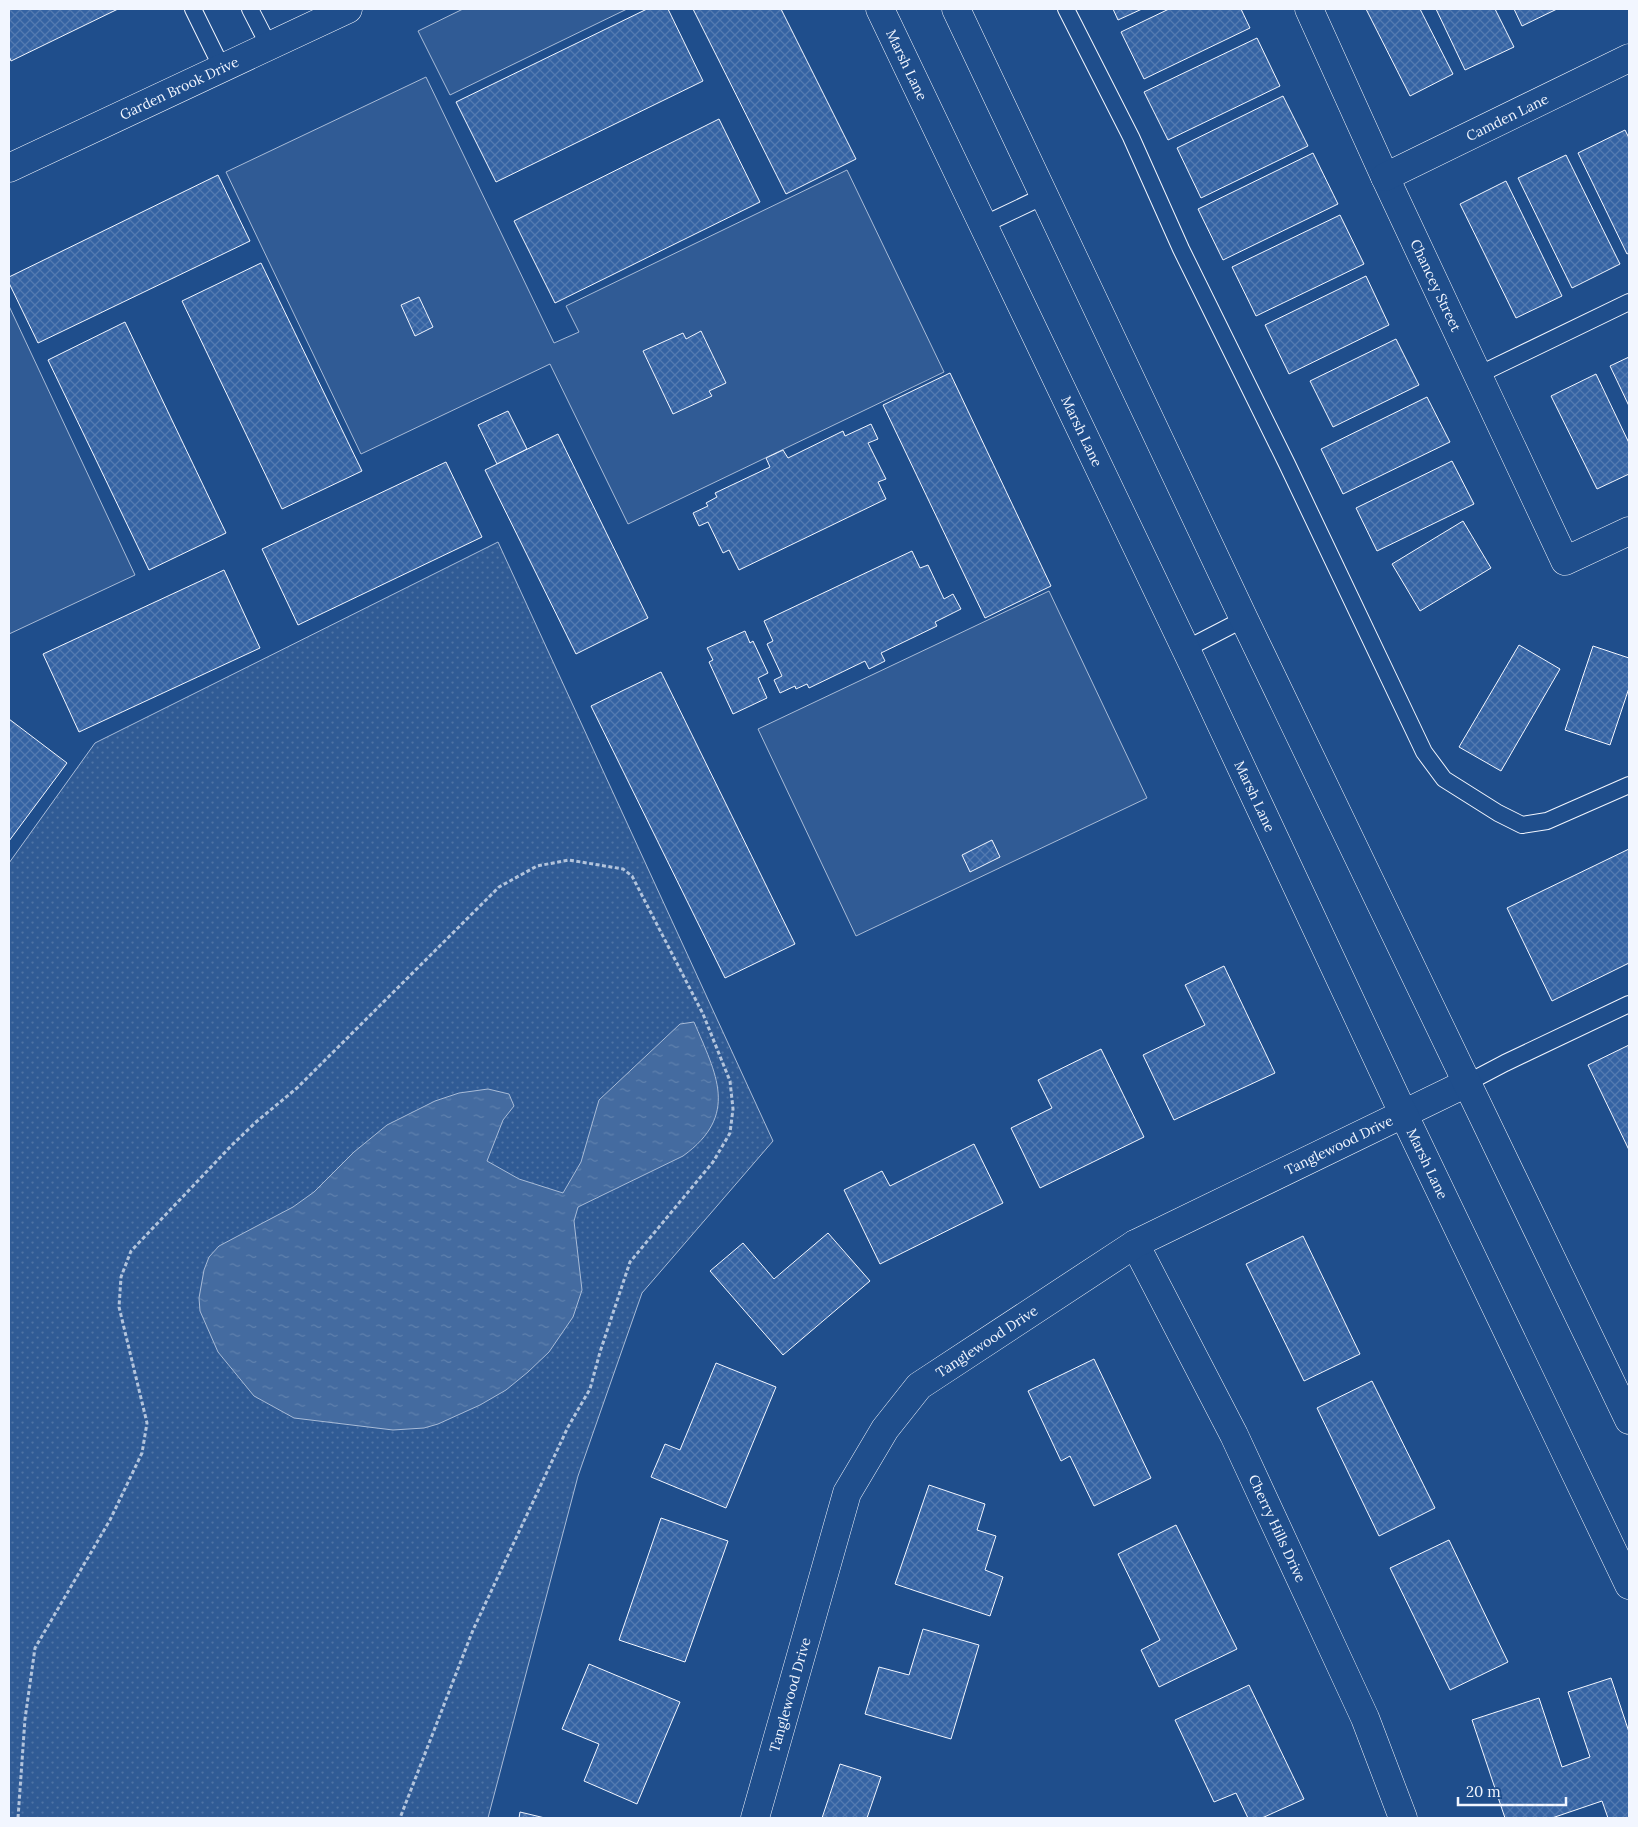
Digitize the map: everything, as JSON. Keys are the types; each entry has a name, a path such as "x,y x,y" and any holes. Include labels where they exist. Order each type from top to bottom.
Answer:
{"main road":[{"name":"Garden Brook Drive","path":"9,168 348,9"},
{"name":"Marsh Lane","path":"880,9 1186,649 1403,1113 1629,1586"},
{"path":"956,9 1244,619 1629,1420"},
{"name":"Chancey Street","path":"1309,9 1385,178 1565,562 1629,530"},
{"name":"Camden Lane","path":"1385,178 1629,58"},
{"name":"Tanglewood Drive","path":"756,1818 847,1493 884,1429 919,1386 1136,1244 1467,1082"},
{"name":"Cherry Hills Drive","path":"1136,1244 1234,1435 1365,1718 1403,1818"}],"lane":[{"path":"193,9 222,68"},
{"path":"250,9 269,46"},
{"path":"1066,9 1131,137 1181,248 1424,752 1444,780 1498,813 1522,824 1547,821 1629,785"},
{"path":"983,225 1044,196"},
{"path":"1478,375 1629,302"},
{"path":"1186,649 1244,619"},
{"path":"1467,1082 1629,1004"}],"path":[{"path":"18,1818 25,1719 36,1648 110,1520 142,1453 144,1443 147,1423 119,1307 122,1277 131,1251 232,1145 297,1088 499,887 538,866 569,860 623,869 632,876 703,1014 730,1081 733,1109 730,1133 713,1162 630,1262 600,1352 590,1389 568,1427 474,1630 400,1818"}],"shaded area":[{"path":"463,9 627,9 450,95 418,31"},
{"path":"426,77 554,343 579,332 566,306 847,170 944,372 628,524 550,364 361,454 226,172"},
{"path":"9,306 135,575 9,634"},
{"path":"498,542 773,1141 642,1293 578,1476 488,1818 9,1818 9,863 95,743"},
{"path":"1049,591 1147,798 856,936 758,729"}],"water":[{"path":"694,1022 710,1059 718,1093 717,1109 712,1125 701,1141 683,1156 578,1207 574,1221 582,1290 573,1317 549,1352 506,1390 480,1405 438,1424 424,1428 393,1430 294,1418 254,1396 218,1352 200,1311 199,1298 204,1270 209,1257 219,1246 293,1207 314,1192 354,1152 387,1125 435,1101 459,1093 488,1089 509,1094 514,1106 503,1120 487,1161 519,1179 563,1193 581,1162 599,1100 680,1024"}],"building":[{"path":"9,9 118,9 11,61 9,56"},
{"path":"647,9 668,9 703,81 496,182 456,102"},
{"path":"693,9 781,9 856,159 786,194"},
{"path":"1113,9 1142,9 1118,20"},
{"path":"1169,9 1241,9 1250,28 1144,79 1121,32"},
{"path":"1366,9 1420,9 1453,74 1410,96"},
{"path":"1436,9 1495,9 1514,47 1465,70"},
{"path":"1514,9 1557,9 1522,26"},
{"path":"1257,38 1280,86 1168,140 1144,92"},
{"path":"1283,96 1308,146 1201,198 1177,148"},
{"path":"719,119 760,202 555,303 514,221"},
{"path":"1625,130 1629,138 1629,253 1627,254 1578,153"},
{"path":"1313,153 1338,204 1223,260 1198,209"},
{"path":"1566,155 1620,264 1572,288 1518,178"},
{"path":"218,175 250,241 38,343 9,283 9,277"},
{"path":"1506,181 1562,296 1516,318 1460,204"},
{"path":"1340,215 1364,264 1256,316 1232,267"},
{"path":"261,263 362,471 282,509 182,301"},
{"path":"1366,276 1389,325 1289,374 1265,325"},
{"path":"419,297 433,327 415,336 401,305"},
{"path":"125,322 226,533 149,570 48,360"},
{"path":"701,331 726,383 709,391 712,396 673,414 643,351 683,333 686,339"},
{"path":"1396,339 1419,385 1333,427 1310,381"},
{"path":"1629,357 1629,406 1610,366"},
{"path":"950,373 1051,586 985,618 883,405"},
{"path":"1596,374 1629,443 1629,474 1597,489 1551,396"},
{"path":"1427,397 1450,442 1343,494 1321,449"},
{"path":"508,411 527,449 497,464 478,425"},
{"path":"871,424 878,439 868,443 886,479 878,482 886,499 739,570 729,550 723,553 708,522 699,526 693,513 708,506 706,503 717,497 715,493 770,467 766,458 783,450 788,458 843,431 845,436"},
{"path":"558,434 648,618 576,654 485,470"},
{"path":"1452,461 1474,504 1377,551 1356,508"},
{"path":"446,462 482,537 298,625 262,549"},
{"path":"1463,521 1491,568 1420,611 1392,564"},
{"path":"912,551 920,568 928,565 944,599 953,594 961,609 935,622 937,626 881,653 885,661 869,669 865,661 809,688 807,684 796,689 795,686 780,693 774,680 782,676 767,644 773,641 764,621"},
{"path":"224,570 260,648 79,732 43,654"},
{"path":"745,631 750,643 753,641 768,673 758,678 767,698 733,714 709,662 713,660 707,648"},
{"path":"1519,645 1560,669 1501,771 1459,747"},
{"path":"1593,646 1629,658 1629,688 1610,745 1565,730"},
{"path":"661,672 795,944 725,978 591,706"},
{"path":"9,719 67,763 9,841"},
{"path":"992,840 1000,857 970,872 962,855"},
{"path":"1629,849 1629,963 1552,1001 1507,908"},
{"path":"1224,966 1275,1073 1174,1120 1143,1055 1205,1025 1185,985"},
{"path":"1629,1045 1629,1150 1588,1065"},
{"path":"1101,1049 1144,1137 1040,1188 1011,1128 1052,1108 1038,1080"},
{"path":"974,1144 1003,1203 880,1264 844,1190 882,1171 890,1186"},
{"path":"828,1233 870,1281 783,1355 710,1271 743,1243 774,1279"},
{"path":"1303,1236 1360,1354 1304,1381 1246,1264"},
{"path":"1094,1359 1151,1478 1094,1506 1070,1456 1061,1461 1028,1391"},
{"path":"716,1363 776,1387 726,1508 651,1477 665,1444 680,1450"},
{"path":"1372,1381 1435,1508 1379,1536 1317,1408"},
{"path":"929,1485 985,1504 977,1530 996,1536 985,1570 1003,1577 990,1616 895,1584"},
{"path":"661,1518 728,1541 685,1662 619,1640"},
{"path":"1176,1525 1237,1649 1159,1687 1141,1650 1160,1640 1118,1554"},
{"path":"1449,1540 1508,1662 1450,1690 1390,1568"},
{"path":"923,1629 979,1645 951,1739 865,1714 879,1667 909,1675"},
{"path":"589,1664 680,1702 637,1804 584,1781 599,1744 562,1729"},
{"path":"1611,1678 1629,1732 1629,1818 1608,1818 1602,1801 1552,1818 1505,1818 1472,1720 1539,1698 1562,1767 1590,1757 1568,1692"},
{"path":"1249,1685 1304,1799 1262,1818 1248,1818 1236,1793 1214,1802 1175,1720"},
{"path":"840,1764 881,1777 867,1818 822,1818"},
{"path":"520,1812 545,1818 519,1818"}]}
